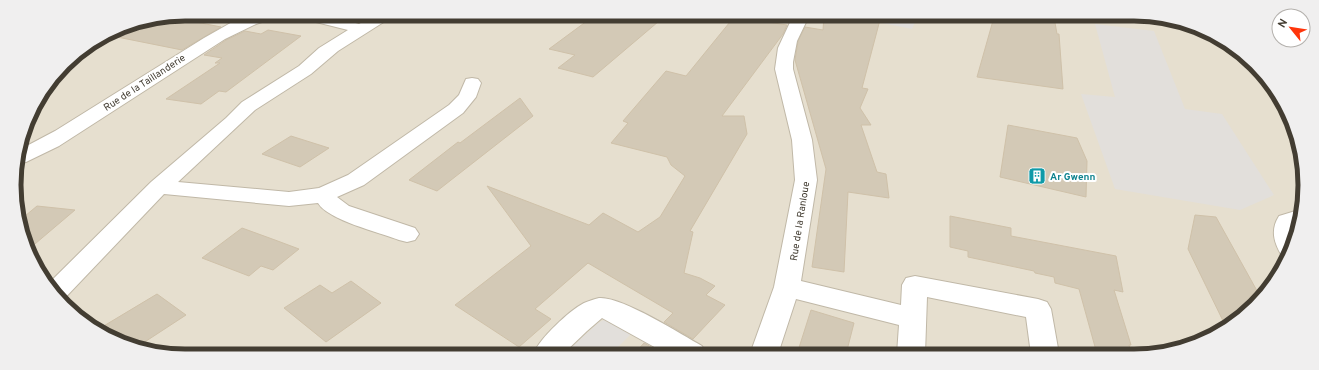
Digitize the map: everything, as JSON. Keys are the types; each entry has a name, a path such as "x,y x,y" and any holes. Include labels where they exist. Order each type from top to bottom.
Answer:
{"street":[{"name":"Rue de la Taillanderie","path":"24,155 54,141 151,77 239,24 248,21"},
{"path":"332,21 362,28"},
{"path":"59,290 159,187 233,122 247,106 301,73 314,64 323,54 374,21"},
{"name":"Rue de la Ranloue","path":"766,349 787,287 806,180 802,140 783,62 789,43 799,21"},
{"path":"159,187 289,199 307,198 324,194 356,180 456,109 466,100 471,90 472,83"},
{"path":"324,194 329,203 341,211 407,234"},
{"path":"1288,242 1284,227 1287,221 1295,218"},
{"path":"911,349 915,285 1038,309 1044,349"},
{"path":"787,287 913,318"},
{"path":"553,349 594,310 609,308 683,349"}],"shaded area":[{"path":"174,21 1155,22 1197,33 1216,43 1234,55 1250,69 1264,85 1286,122 1295,153 1298,174 1297,206 1286,248 1264,285 1250,301 1234,315 1197,337 1155,348 164,348 122,337 103,327 85,315 69,301 55,285 33,248 22,206 21,174 24,153 33,122 55,85 69,69 85,55 122,33 153,24"},
{"path":"872,21 915,22 912,29"},
{"path":"1095,24 1154,31 1185,109 1222,114 1274,195 1240,210 1115,189 1081,94 1115,97"},
{"path":"606,319 632,333 616,349 569,349 598,323"}],"building":[{"path":"174,21 191,21 221,27 182,50 115,37 153,24"},
{"path":"587,21 659,21 593,77 558,68 575,55 549,49"},
{"path":"731,21 760,21 787,25 783,34 722,116 744,116 747,134 690,231 693,232 684,273 700,278 715,286 706,295 725,305 693,339 664,322 673,313 588,263 535,309 551,319 519,347 455,305 531,246 487,186 589,225 603,213 638,232 660,217 685,176 671,165 667,157 611,143 628,123 623,121 666,71 686,76"},
{"path":"824,21 880,21 862,88 868,89 860,108 871,125 861,125 877,172 886,174 889,198 848,192 844,272 812,267 826,169 795,60 798,41 805,27 823,30"},
{"path":"993,21 1055,21 1057,34 1059,34 1063,89 977,77"},
{"path":"268,30 301,36 226,92 219,91 201,104 166,99 220,63 215,63 222,58 204,55 226,40 245,31 261,34"},
{"path":"520,98 533,116 437,191 409,180 458,142 460,143"},
{"path":"1008,125 1077,138 1087,161 1086,197 1000,177"},
{"path":"291,136 329,148 300,167 262,154"},
{"path":"37,206 75,210 32,246 24,217"},
{"path":"1195,215 1216,217 1258,292 1234,315 1224,322 1188,249"},
{"path":"950,216 1011,228 1011,236 1116,256 1123,292 1114,290 1131,345 1129,345 1130,349 1096,349 1079,289 1055,283 1054,277 1035,273 1034,271 968,257 968,251 950,247"},
{"path":"242,228 299,249 273,270 261,266 249,276 202,258"},
{"path":"351,281 381,303 326,342 284,308 320,285 332,293"},
{"path":"157,294 186,315 143,343 122,337 103,327"},
{"path":"811,310 854,323 847,349 799,349"},
{"path":"644,343 654,349 639,349"}],"place":[{"name":"Ar Gwenn","path":"1037,176"}]}
